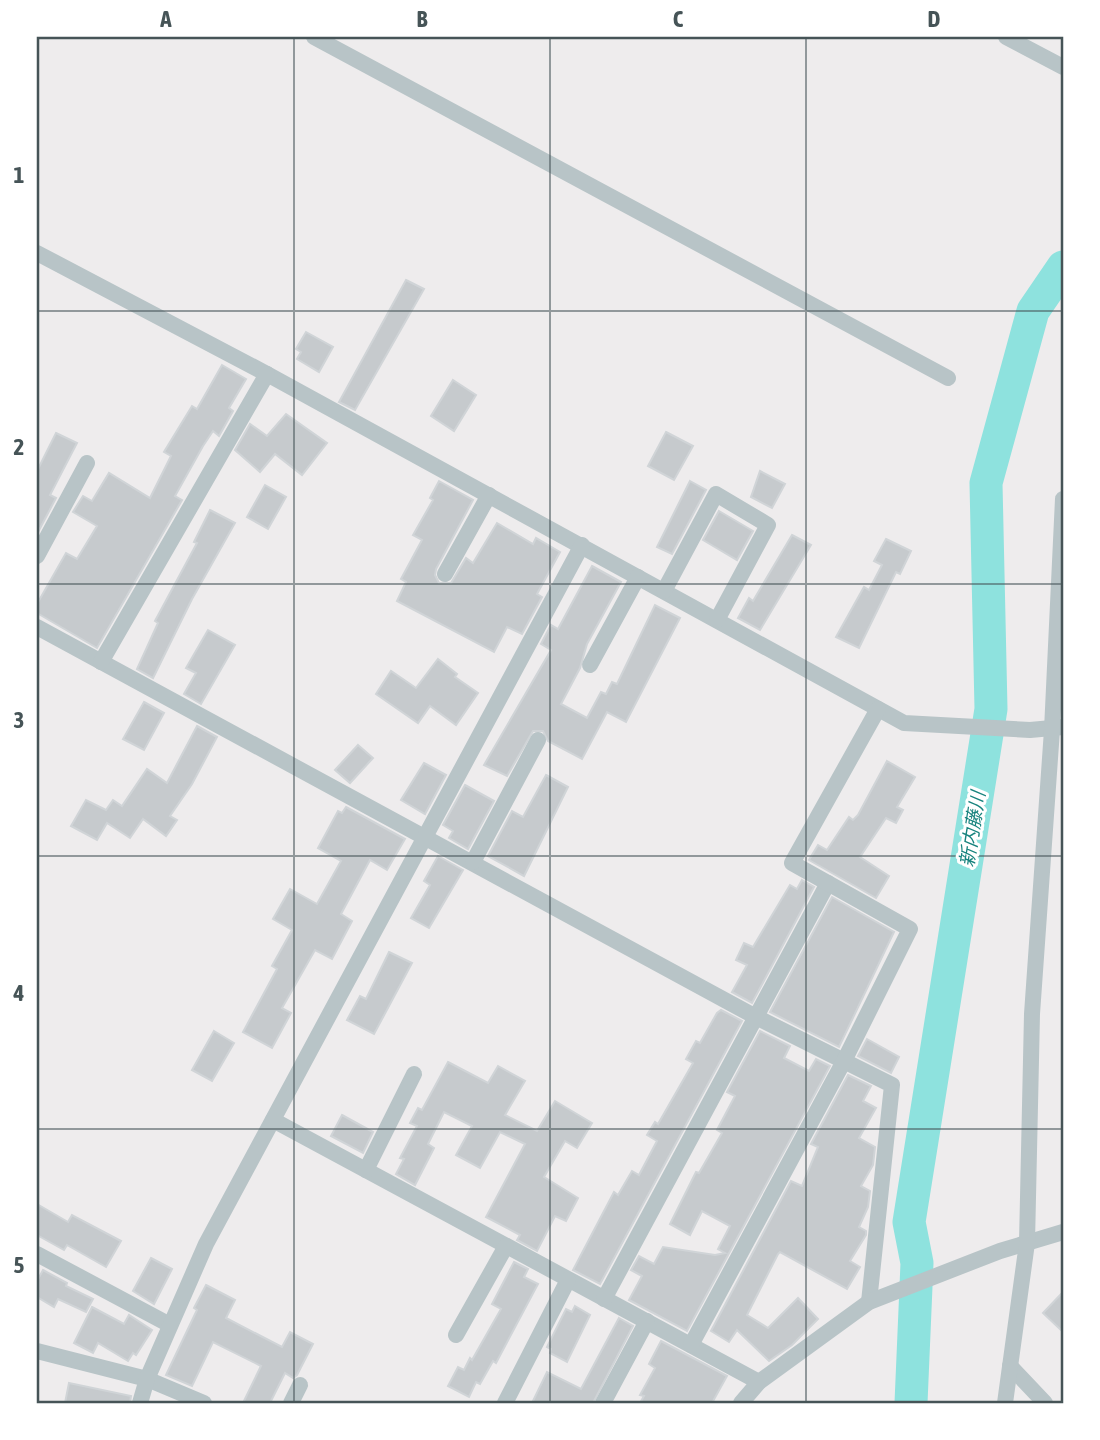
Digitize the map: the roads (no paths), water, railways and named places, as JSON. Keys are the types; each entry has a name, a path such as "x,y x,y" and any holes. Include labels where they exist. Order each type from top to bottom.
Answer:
{"street":[{"path":"314,37 948,379"},
{"path":"1006,37 1063,67"},
{"path":"37,253 267,374 904,723 1030,730 1058,728"},
{"path":"101,662 267,374"},
{"path":"37,556 88,463"},
{"path":"664,591 716,494 768,525 717,620"},
{"path":"445,574 489,495"},
{"path":"1004,1403 1027,1243 1032,1014 1058,728 1063,499"},
{"path":"140,1403 147,1379 206,1244 582,545"},
{"path":"590,665 638,576"},
{"path":"37,627 427,836 756,1017 892,1085 869,1302"},
{"path":"691,1345 844,1061 909,929 792,863 878,709"},
{"path":"473,862 538,740"},
{"path":"604,1299 828,883"},
{"path":"366,1170 414,1074"},
{"path":"273,1120 760,1382"},
{"path":"741,1403 760,1382 869,1302 1000,1251 1063,1232"},
{"path":"456,1335 506,1246"},
{"path":"37,1254 170,1325"},
{"path":"505,1403 568,1280"},
{"path":"603,1403 647,1321"},
{"path":"37,1351 147,1379 204,1403"},
{"path":"1010,1366 1045,1403"},
{"path":"291,1403 300,1385"}],"waterway":[{"name":"新内藤川","path":"911,1403 917,1263 909,1222 991,709 986,483 1033,311 1063,267"}]}
